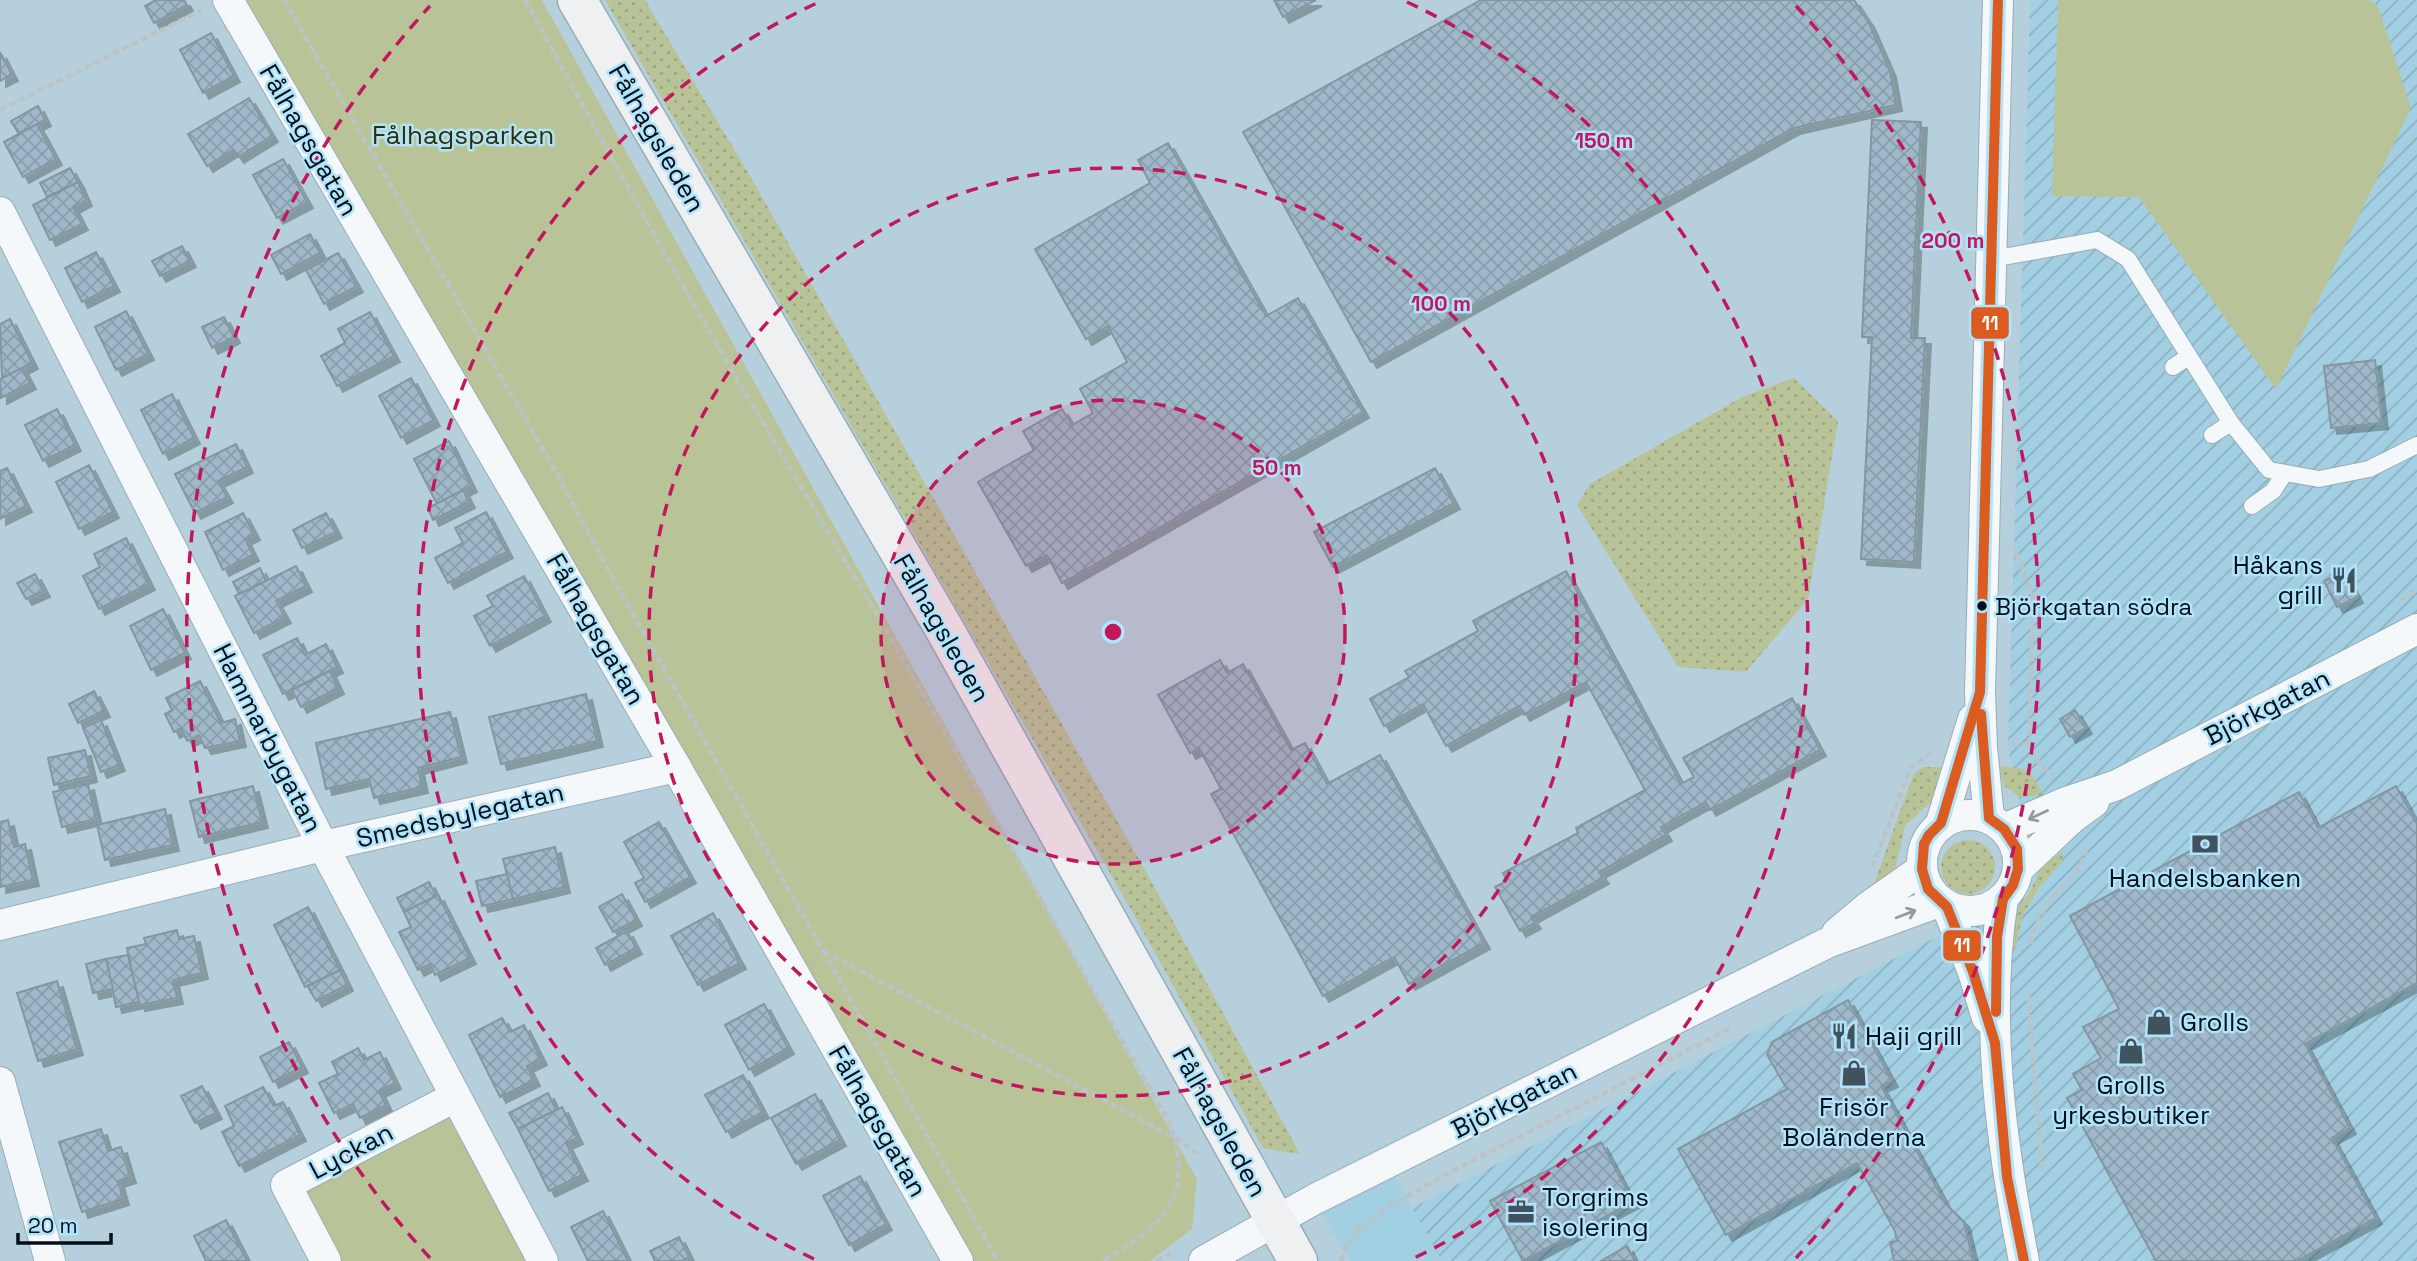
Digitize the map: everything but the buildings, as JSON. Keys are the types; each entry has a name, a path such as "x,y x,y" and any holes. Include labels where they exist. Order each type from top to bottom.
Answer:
{"main road":[{"name":"Fålhagsleden","path":"577,0 945,630 1298,1261"}],"street":[{"path":"1997,824 1982,747 1980,692 1998,0"},
{"name":"Fålhagsgatan","path":"218,3 676,767 958,1261"},
{"name":"Hammarbygatan","path":"0,212 323,846 543,1261"},
{"name":"Björkgatan","path":"1997,824 2117,785 2417,629"},
{"path":"1941,823 1980,692"},
{"name":"Smedsbylegatan","path":"0,925 323,846 676,767"},
{"name":"Björkgatan","path":"2018,869 2072,818 2117,785"},
{"path":"1943,904 1967,912 1985,910 2003,899 2013,885 2018,869 2017,849 1997,824 1975,814 1958,816 1941,823 1924,844 1922,869 1928,889 1943,904 1973,972 1995,1043"},
{"name":"Björkgatan","path":"1826,943 1868,907 1922,869"},
{"path":"2003,899 1997,937 1995,1043 2007,1177 2024,1261"},
{"name":"Björkgatan","path":"1204,1261 1275,1221 1826,943 1943,904"},
{"path":"0,1082 50,1261"},
{"name":"Lyckan","path":"326,1261 286,1185 455,1097"}],"lane":[{"path":"1992,259 2097,240 2128,259 2142,296 2188,357 2231,423 2269,470 2319,479 2369,469 2417,445"},
{"path":"2173,367 2188,357"},
{"path":"2211,435 2231,423"},
{"path":"2252,506 2273,491 2285,473"}],"path":[{"path":"284,0 559,477 613,580 998,1261"},
{"path":"525,0 656,238 1169,1122 1180,1161 1178,1185 1167,1213 1132,1245 1102,1261"},
{"path":"0,110 218,3"},
{"path":"2014,550 2033,597 2029,744 2047,773 2059,775"},
{"path":"2398,601 2417,591"},
{"path":"2031,945 2033,932 2050,900 2081,865 2087,850 2085,842"},
{"path":"810,944 1175,1138"},
{"path":"2027,984 2042,1177"},
{"path":"1341,1261 1347,1245 1358,1230 1388,1207 1741,1023"}],"shaded area":[{"path":"2030,0 2417,0 2417,1261 1442,1261 1412,1208 1932,939 2039,892 2008,749"},
{"path":"1387,1163 1442,1261 1350,1261 1315,1199"}],"green space":[{"name":"Fålhagsparken","path":"228,0 542,0 1197,1179 1192,1229 1150,1261 958,1261"},
{"path":"605,0 645,0 746,169 1149,877 1300,1154 1263,1148 1129,906"},
{"path":"2058,0 2369,0 2378,6 2411,108 2276,389 2139,197 2052,196"},
{"path":"1794,378 1838,421 1808,599 1746,672 1678,667 1577,505 1590,484 1742,397"},
{"path":"1999,766 2029,770 2044,795 2020,797 2004,786"},
{"path":"1923,767 1941,767 1933,800 1905,826 1894,874 1873,887 1914,774"},
{"path":"1973,840 1983,844 1991,852 1995,867 1991,882 1983,890 1963,894 1953,890 1945,882 1941,862 1945,852 1953,844"},
{"path":"2063,851 2062,862 2038,889 2022,917 2015,951 2008,949 2019,905 2028,895 2042,867"},
{"path":"455,1097 543,1261 326,1261 286,1185"}],"transit line":[{"name":"11","path":"1998,0 1980,692 1941,823 1924,844 1922,869 1928,889 1947,907 1973,972 1995,1043 2007,1177 2024,1261"},
{"name":"11","path":"1981,714 1989,818 2004,829 2017,849 2018,869 2013,885 2003,899 1997,937 1996,1012"}],"place":[{"name":"Håkans grill","path":"2344,580"},
{"name":"Björkgatan södra","path":"1982,606"},
{"name":"Handelsbanken","path":"2205,844"},
{"name":"Grolls","path":"2159,1022"},
{"name":"Haji grill","path":"1844,1036"},
{"name":"Grolls yrkesbutiker","path":"2131,1051"},
{"name":"Frisör Boländerna","path":"1854,1073"},
{"name":"Torgrims isolering","path":"1521,1212"}]}
